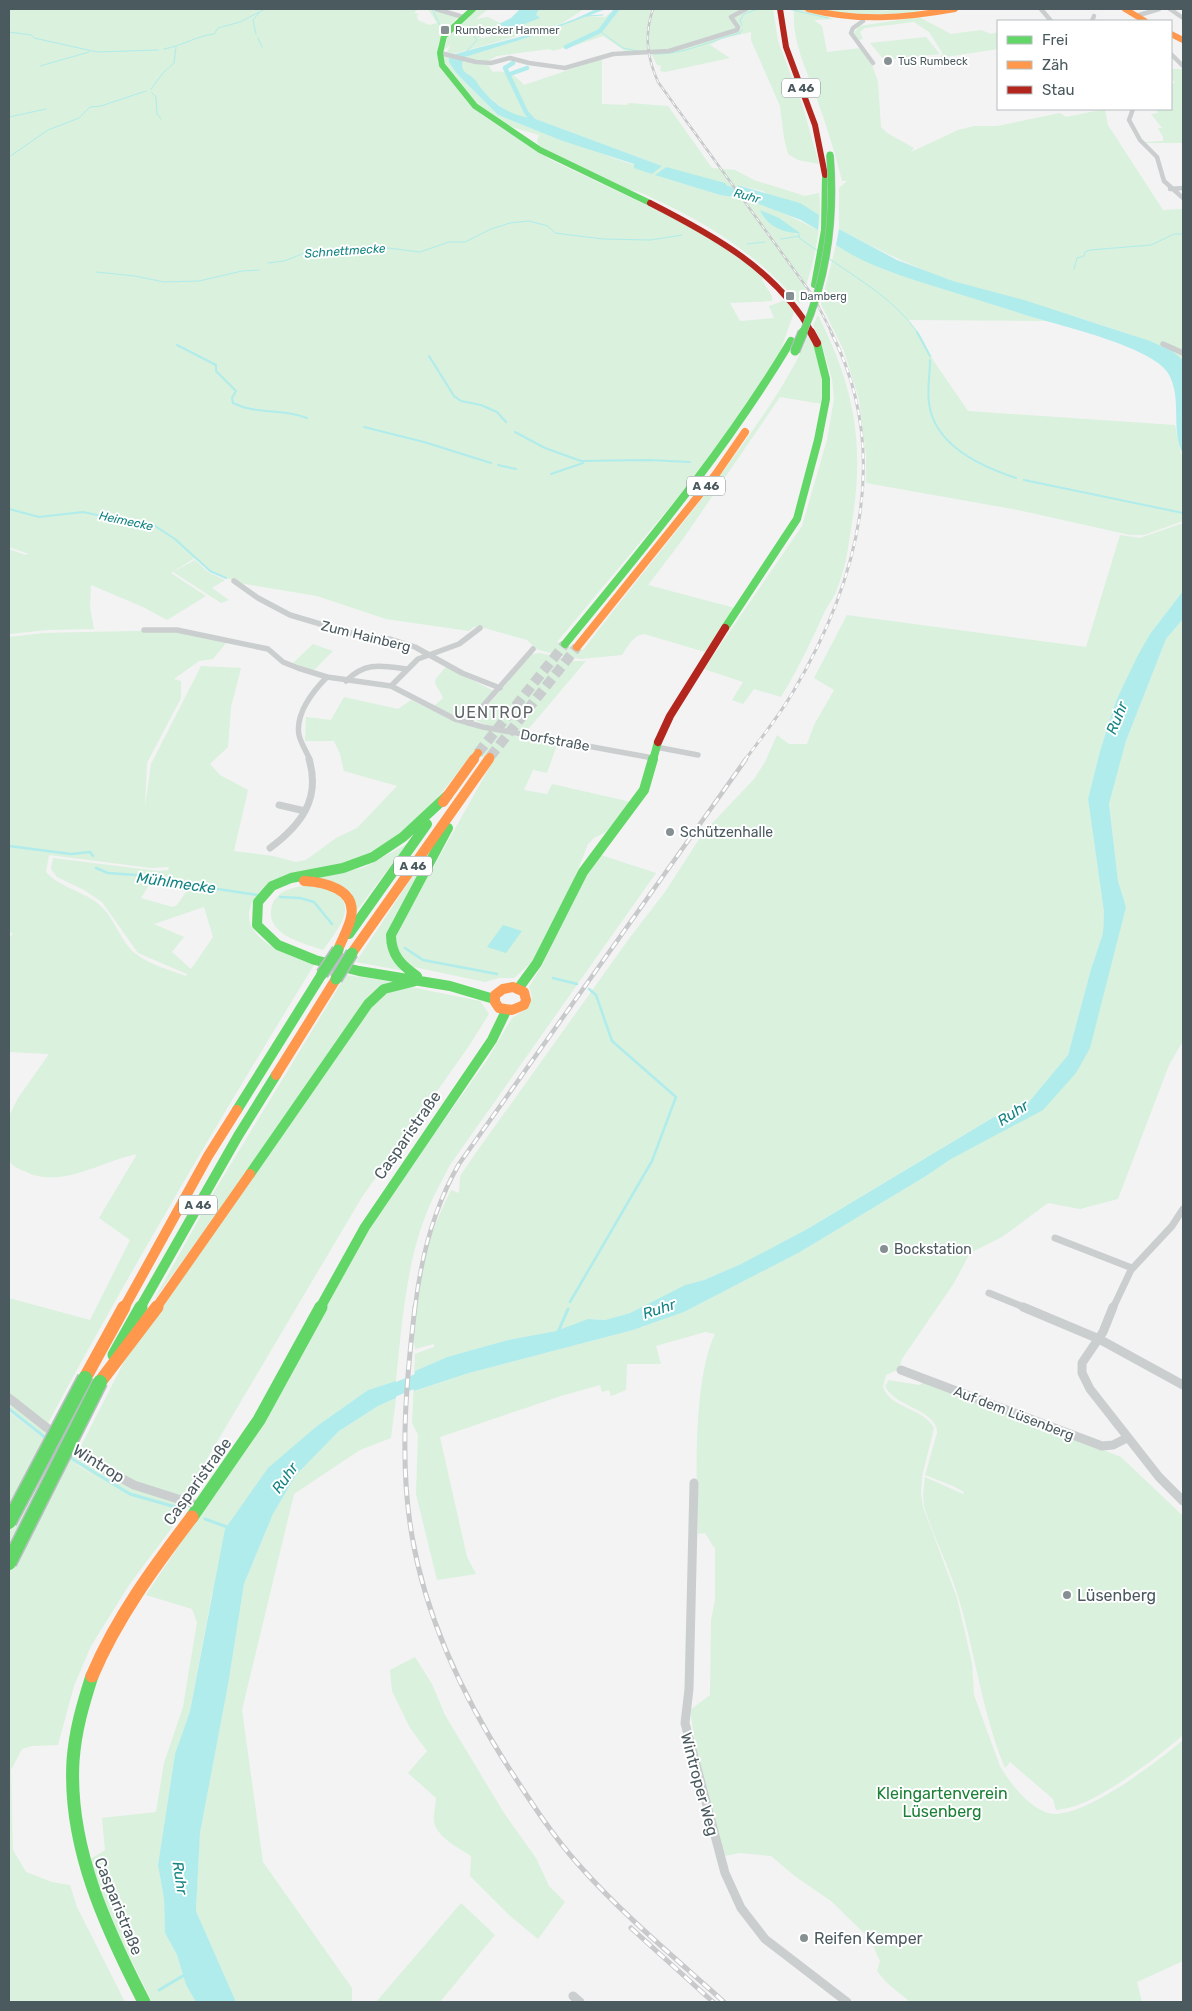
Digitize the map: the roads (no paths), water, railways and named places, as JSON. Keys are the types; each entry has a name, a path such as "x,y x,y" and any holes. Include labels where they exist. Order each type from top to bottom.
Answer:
{"main road":[{"path":"473,9 462,17 444,36 445,54 442,65 475,106 514,134 567,164 691,223 742,254 771,279 804,320 817,342 826,379 826,399 814,457 797,519 709,652 664,725 654,752 644,790 583,872 537,963 518,989"},
{"path":"808,9 836,17 863,21 894,20 955,9"},
{"path":"1125,9 1140,19"},
{"name":"A 46","path":"571,645 716,474 760,411 818,298 831,248 834,200 822,123 794,52 783,15"},
{"name":"A 46","path":"9,1522 85,1378 208,1156 338,950 447,796 484,755 473,779 352,953 238,1136 150,1288 100,1382 9,1563"},
{"path":"417,979 395,959 390,947 391,935 473,779"},
{"path":"417,979 344,969 295,952 268,938 262,932 256,921 255,909 264,893 281,882 301,876 354,866 388,850 406,836 447,796"},
{"path":"338,950 350,922 351,912 349,901 340,889 325,883 299,882 278,890 267,900 263,914 266,924 274,933 291,943 356,965 417,979 496,995 508,988 518,989 525,995 524,1005 520,1008 506,1010 497,1006 496,995"},
{"path":"100,1382 140,1332 368,1004 384,989 417,979"},
{"name":"Casparistraße","path":"144,2002 109,1932 88,1882 73,1810 72,1758 81,1706 91,1675 118,1621 140,1586 200,1506 255,1426 348,1255 381,1202 492,1040 506,1010"}],"street":[{"path":"436,9 462,17"},
{"path":"445,54 476,62 491,63 509,58 565,68 613,54 669,52 735,31 738,28 731,17 746,9"},
{"path":"1041,9 1050,20"},
{"path":"1140,19 1159,9"},
{"path":"1170,9 1183,18"},
{"path":"1092,20 1094,16"},
{"path":"863,21 853,28 851,33 873,64"},
{"path":"1172,55 1183,66"},
{"path":"1132,110 1129,117 1131,126 1142,142 1157,157 1162,177 1170,188 1183,198"},
{"path":"1170,188 1183,188"},
{"path":"1163,344 1183,353"},
{"name":"Zum Hainberg","path":"234,581 258,598 290,615 361,636 390,639 428,654 462,673 500,688"},
{"path":"391,686 418,659 459,644 480,628"},
{"name":"Dorfstraße","path":"144,630 177,630 268,650 283,662 327,677 391,686 455,719 468,723 654,752 698,755"},
{"path":"468,723 533,649"},
{"path":"346,681 356,670 367,666 408,669"},
{"path":"270,848 281,841 295,826 312,797 314,780 312,768 301,744 298,727 312,692 327,677"},
{"path":"279,805 305,811"},
{"path":"1183,1209 1178,1220 1166,1234 1132,1268 1123,1282 1099,1339 1082,1361 1082,1374 1090,1389 1159,1477 1183,1501"},
{"path":"1055,1238 1132,1268"},
{"path":"989,1293 1099,1339 1183,1385"},
{"name":"Auf dem Lüsenberg","path":"901,1370 1102,1446 1113,1445 1127,1438"},
{"name":"Wintrop","path":"9,1398 79,1453 106,1470 134,1485 200,1506"},
{"name":"Wintroper Weg","path":"694,1483 689,1689 684,1723 712,1831 725,1873 741,1908 751,1922 782,1953 847,2002"}],"water":[{"path":"520,9 539,9 536,15 540,18 493,36 479,34 511,18"},
{"path":"596,9 606,9 542,33 462,58 452,55 544,30"},
{"path":"449,56 463,60 462,68 465,72 473,78 493,101 508,111 533,118 662,166 652,174 634,168 634,164 560,140 498,115 457,74 449,62"},
{"path":"666,167 725,183 734,197 720,195 655,175"},
{"path":"737,185 800,203 819,215 818,230 801,220 748,200"},
{"path":"760,210 779,218 800,233 788,232 771,225"},
{"path":"839,229 897,260 953,281 1024,300 1150,341 1172,351 1183,360 1183,454 1177,435 1175,393 1168,373 1159,363 1126,346 880,268 836,245"},
{"path":"1183,591 1183,619 1166,639 1126,741 1109,804 1118,881 1126,907 1090,1048 1076,1073 1043,1110 951,1159 800,1252 684,1312 633,1330 469,1373 414,1391 415,1371 447,1357 508,1340 556,1331 588,1319 605,1320 630,1313 685,1285 704,1280 741,1264 809,1228 994,1117 1028,1103 1068,1055 1091,969 1103,933 1104,912 1088,799 1100,751 1116,701 1137,657 1150,634"},
{"path":"503,925 522,931 506,953 487,947"},
{"path":"396,1381 396,1398 378,1406 339,1431 296,1475 273,1514 244,1584 228,1685 200,1833 196,1911 236,2002 196,2002 186,1985 177,1955 165,1933 164,1899 158,1865 175,1754 190,1711 225,1529 268,1468 317,1426 368,1390"}],"waterway":[{"path":"164,49 214,34 218,28 240,22 265,9 269,9"},
{"path":"432,9 440,25"},
{"path":"566,47 600,31 617,9"},
{"path":"742,25 740,20 744,14 758,9"},
{"path":"788,9 828,18"},
{"path":"256,34 253,20 259,13"},
{"name":"Ruhr","path":"585,16 603,15"},
{"path":"654,54 687,50 740,33 742,30"},
{"path":"600,31 623,48 638,51"},
{"path":"9,32 31,35 34,38 97,52 158,50"},
{"path":"467,33 475,34"},
{"path":"466,52 477,40 474,36"},
{"path":"258,38 262,47"},
{"path":"151,89 163,73 174,63 176,47"},
{"path":"40,66 89,52"},
{"path":"513,63 505,68 526,112 536,124"},
{"path":"510,74 527,68"},
{"path":"9,157 48,130 79,118 90,107 101,106 146,91"},
{"path":"152,93 156,97 157,114 161,119"},
{"path":"9,117 46,109"},
{"name":"Ruhr","path":"711,184 760,198"},
{"name":"Schnettmecke","path":"268,263 284,261 310,251 351,251 380,247 420,252 449,242 465,242 491,229 510,223 529,221 548,226 555,233 603,239 650,240 682,235"},
{"path":"781,239 800,236 798,233"},
{"path":"1074,269 1077,258 1084,256 1085,252 1090,250 1151,245 1174,234 1183,234"},
{"path":"798,237 819,252"},
{"path":"747,244 765,242"},
{"path":"828,258 888,301 909,321 918,333"},
{"name":"Schnettmecke","path":"96,272 135,276 164,282 199,281 242,271 259,270"},
{"path":"917,332 930,356"},
{"path":"177,345 216,365 216,371 236,391 232,398 233,403 251,409 289,413 307,418"},
{"path":"429,356 454,396 461,401 481,405 497,412 506,422"},
{"path":"930,360 929,403 933,418 940,431 961,452 988,467 1016,478"},
{"path":"364,427 424,442 491,463"},
{"path":"515,432 545,448 581,461 649,460 690,462"},
{"path":"551,474 583,463"},
{"path":"498,465 516,469"},
{"path":"1024,480 1183,513"},
{"name":"Heimecke","path":"9,509 39,517 83,512 130,522 152,524 175,539 210,571 226,578"},
{"name":"Mühlmecke","path":"9,846 71,854 90,852 93,856"},
{"name":"Mühlmecke","path":"96,868 108,873 149,876 171,882 257,895"},
{"name":"Mühlmecke","path":"280,897 300,898 314,902 332,924"},
{"name":"Mühlmecke","path":"405,948 423,960 497,974"},
{"name":"Mühlmecke","path":"553,978 577,984"},
{"path":"570,1302 652,1161 676,1097 612,1041 596,995 589,989"},
{"path":"558,1332 568,1309"},
{"name":"Ruhr","path":"378,1397 432,1374"},
{"path":"9,1409 47,1439"},
{"path":"69,1457 130,1494 179,1508"},
{"path":"205,1519 230,1528"},
{"path":"159,1990 186,1974"}],"tunnel":[{"path":"478,753 565,644"},
{"path":"490,757 577,647"}],"railway":[{"path":"653,9 648,28 648,46 651,64 658,82 813,296 832,333"},
{"path":"745,760 788,701 816,650 835,606 850,561 860,516 863,470 860,423 850,377 831,332"},
{"path":"415,1308 429,1234 442,1198 459,1164 746,759"},
{"path":"415,1307 405,1422 408,1508 419,1569 428,1601 451,1663 498,1751 561,1843 612,1900 724,2002"},
{"path":"631,1928 713,2002"}],"place":[{"name":"Rumbecker Hammer","path":"445,30"},
{"name":"TuS Rumbeck","path":"888,61"},
{"name":"Damberg","path":"790,296"},
{"name":"Schützenhalle","path":"670,832"},
{"name":"Bockstation","path":"884,1249"},
{"name":"Lüsenberg","path":"1067,1595"},
{"name":"Reifen Kemper","path":"804,1938"}],"district":[{"name":"UENTROP","path":"494,712"}],"park label":[{"name":"Kleingartenverein Lüsenberg","path":"942,1802"}]}
